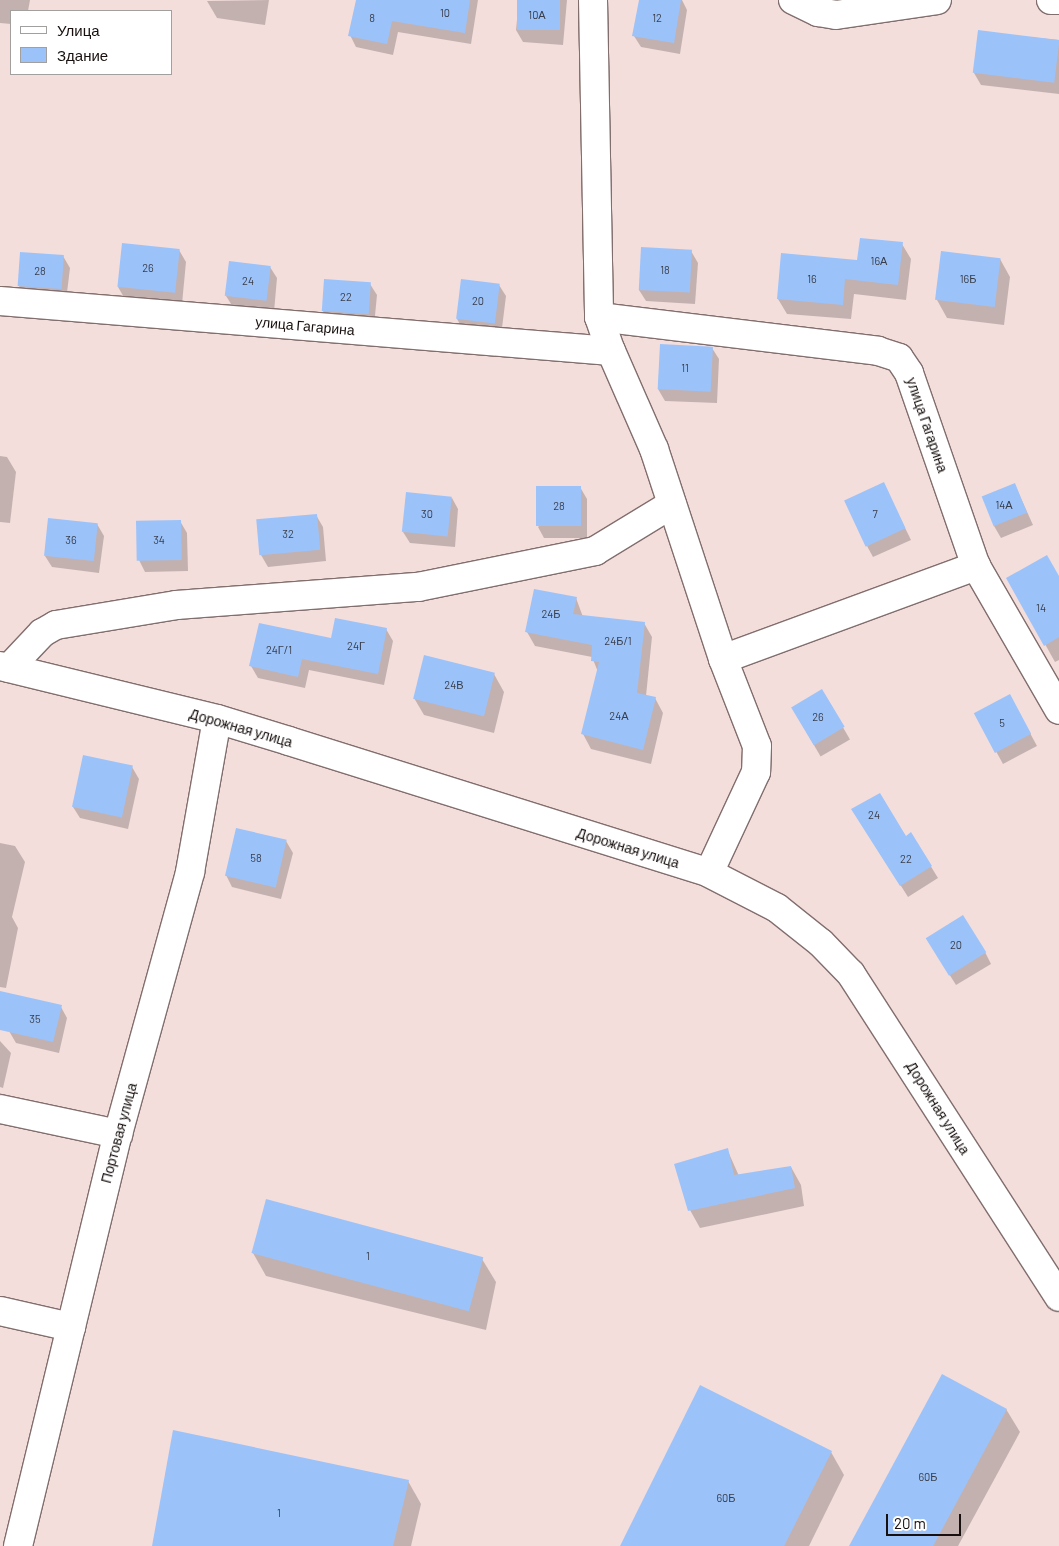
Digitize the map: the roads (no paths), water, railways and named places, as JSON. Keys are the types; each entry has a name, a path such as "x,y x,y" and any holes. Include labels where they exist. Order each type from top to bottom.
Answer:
{"street":[{"path":"593,0 599,317 611,351 654,449 723,660 754,735 758,764 709,874"},
{"path":"793,0 818,12 836,14 937,0"},
{"path":"1050,0 1059,0"},
{"name":"улица Гагарина","path":"0,300 611,351"},
{"name":"улица Гагарина","path":"599,317 878,351 899,358 909,373 976,566 1059,710"},
{"name":"Дорожная улица","path":"5,667 42,633 56,625 177,606 418,587 595,551 672,504"},
{"path":"723,660 976,566"},
{"name":"Дорожная улица","path":"5,667 217,720 709,874 777,908 821,943 851,974 1059,1297"},
{"name":"Портовая улица","path":"12,1540 71,1327 118,1134 190,872 217,720"},
{"path":"0,1109 118,1134"},
{"path":"0,1311 71,1327"}]}
